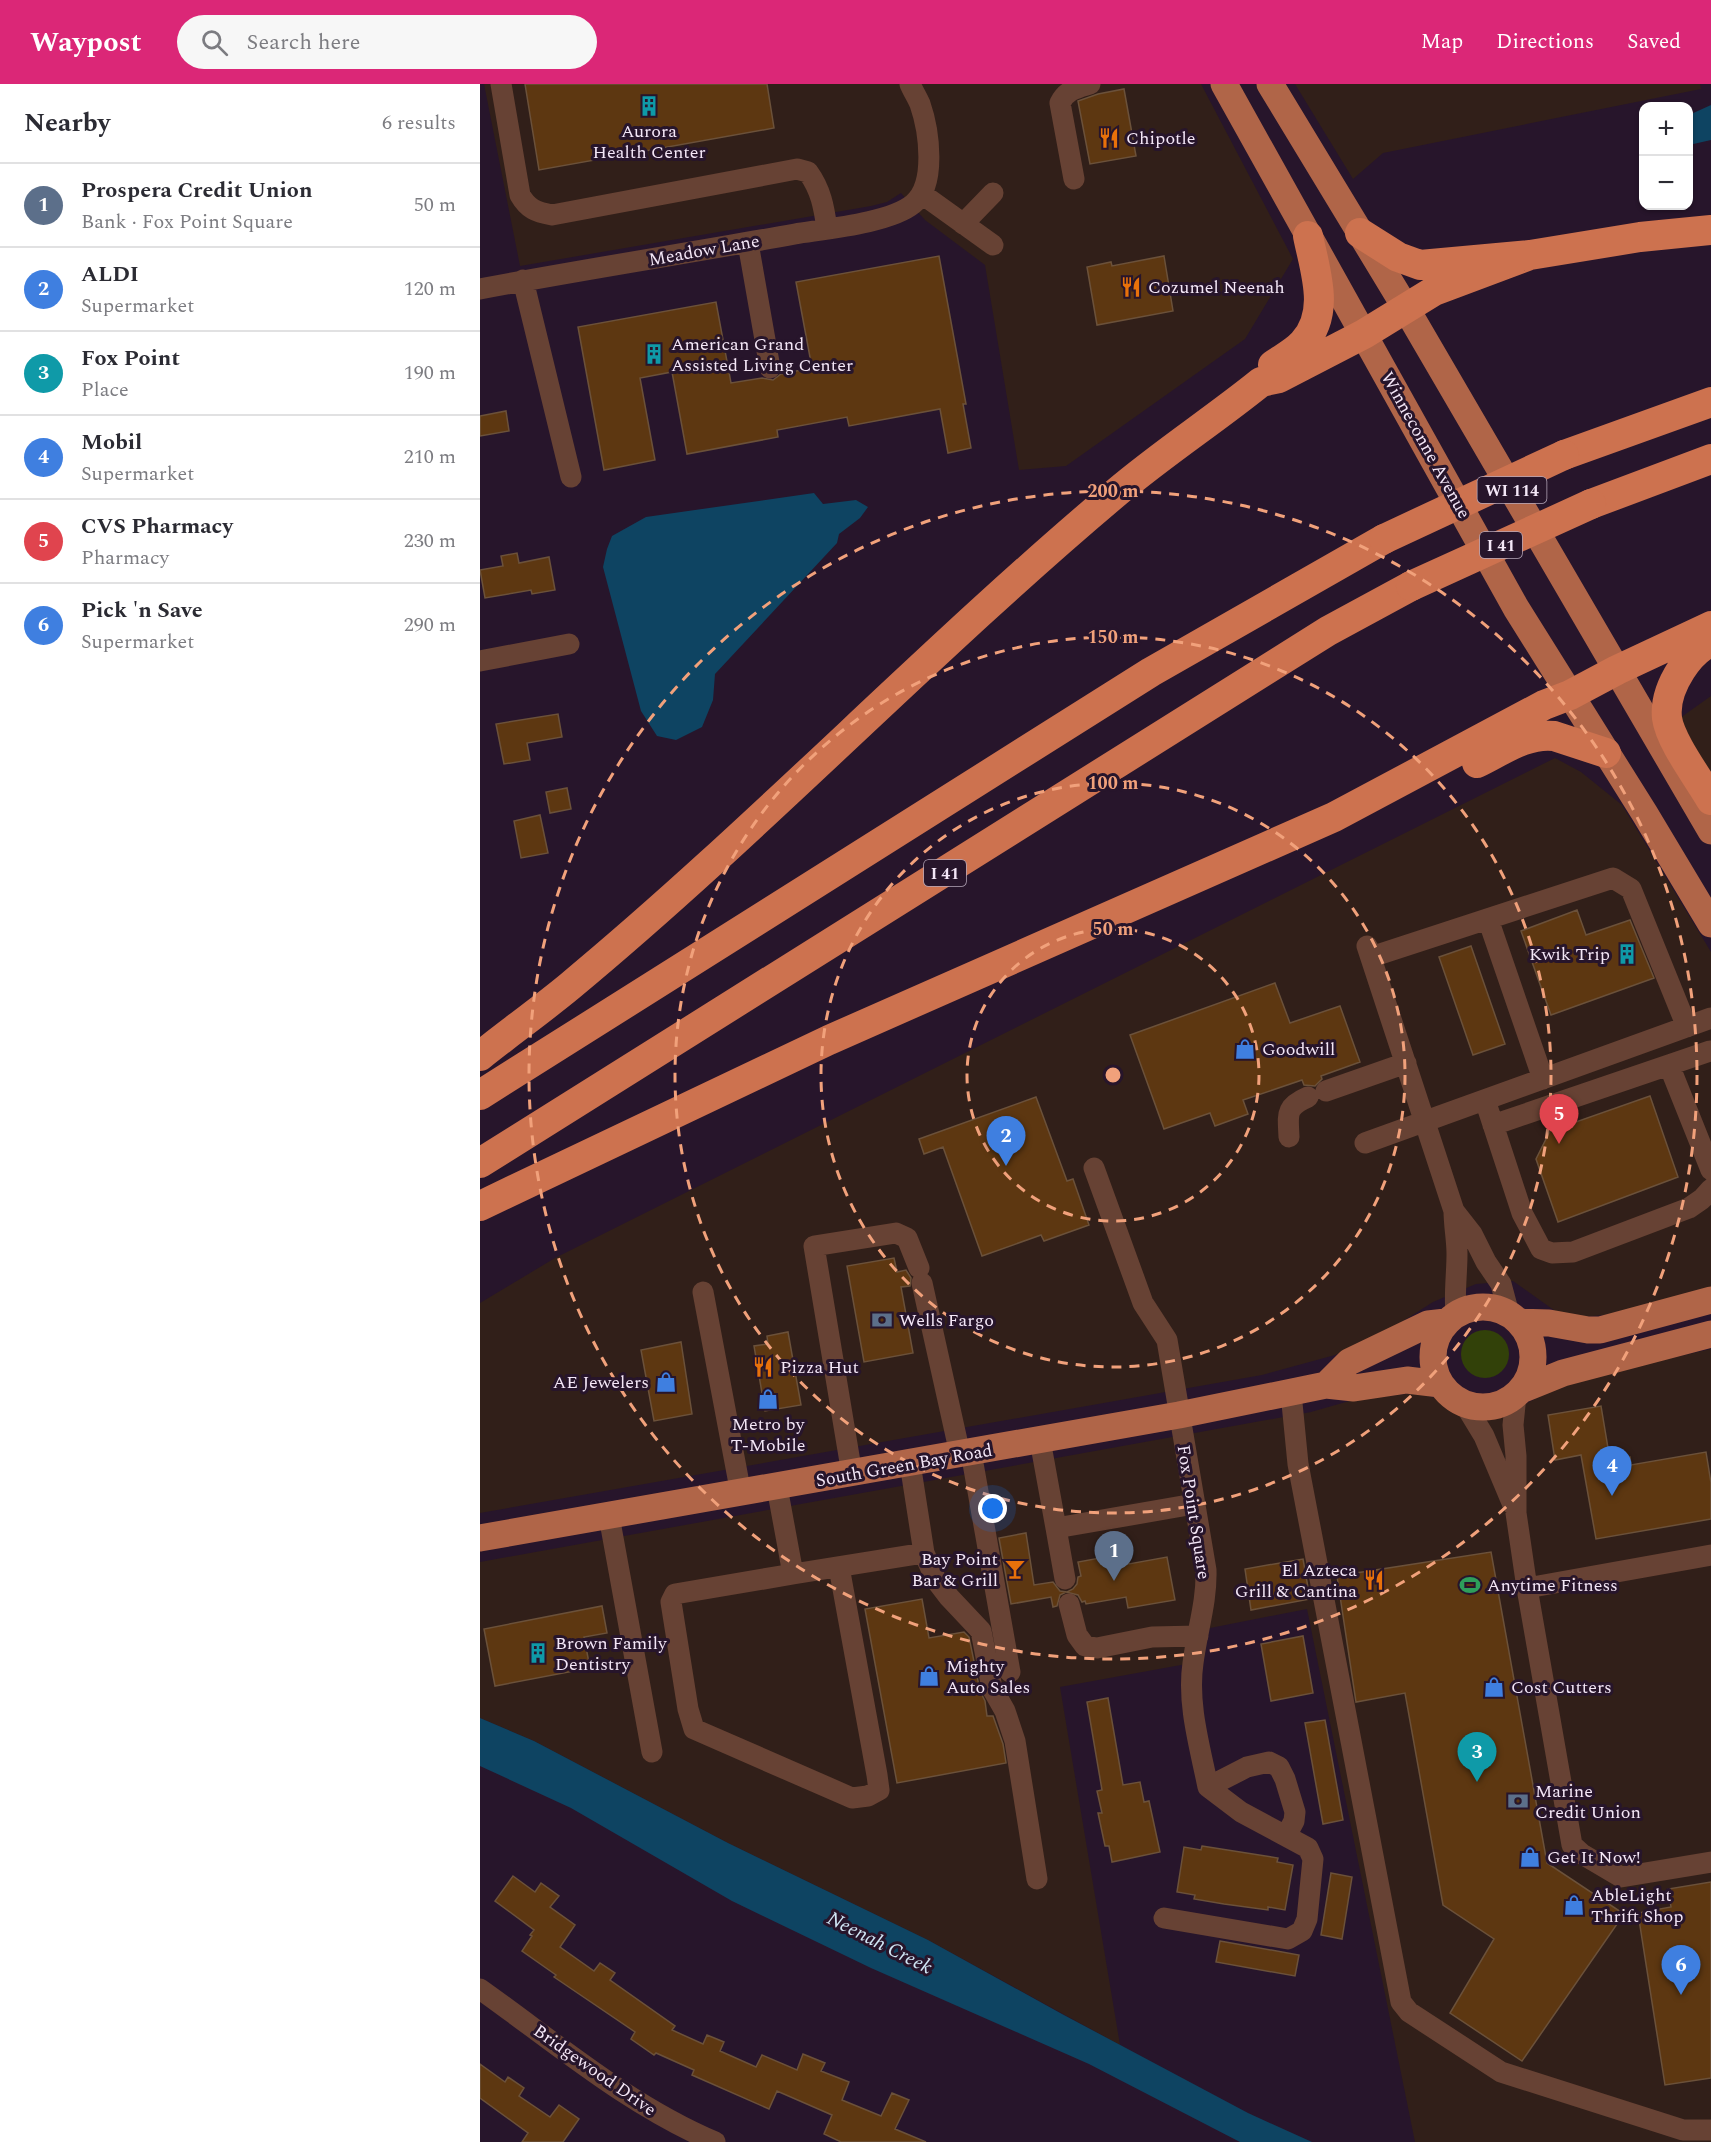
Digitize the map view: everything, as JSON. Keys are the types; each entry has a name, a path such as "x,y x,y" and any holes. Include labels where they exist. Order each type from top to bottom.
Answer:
{"highway":[{"path":"1360,233 1398,257 1420,265 1530,255 1640,237 1711,230"},
{"path":"1261,382 1269,367 1301,345 1318,319 1320,296 1308,236"},
{"path":"480,1056 568,988 675,895 987,606 1155,460 1261,382 1279,378 1364,334 1407,310 1434,291 1530,255"},
{"path":"480,1095 1151,672 1384,539 1564,455 1711,402"},
{"name":"I 41","path":"480,1163 1328,631 1411,586 1591,504 1711,459"},
{"path":"480,1206 829,1040 1334,817 1544,705 1570,695 1711,626"},
{"path":"1711,642 1704,645 1685,664 1672,685 1667,717 1676,739 1711,800"},
{"path":"1334,817 1379,814 1525,739 1554,736 1606,753"}],"main road":[{"name":"Winneconne Avenue","path":"1224,84 1516,608 1711,924"},
{"path":"1270,84 1407,310"},
{"name":"WI 114","path":"1407,310 1711,831"},
{"path":"1514,1318 1572,1329 1600,1330 1711,1300"},
{"path":"1326,1385 1349,1362 1428,1324 1479,1307 1495,1308 1514,1318 1527,1331 1533,1362 1529,1377 1519,1393"},
{"path":"1451,1318 1438,1333 1433,1357 1435,1371 1440,1384 1454,1398 1479,1407 1494,1406 1505,1402 1563,1373 1711,1334"},
{"name":"South Green Bay Road","path":"480,1538 741,1494 1179,1415 1326,1385 1354,1388 1407,1380 1440,1384"}],"street":[{"path":"501,84 520,195 526,206 538,212 552,215 797,169 808,172 817,184 822,196 827,229"},
{"path":"909,84 920,105 929,152 929,171 922,194 993,245"},
{"path":"1074,179 1060,103 1070,90 1090,84"},
{"path":"963,224 993,193"},
{"name":"Meadow Lane","path":"480,288 827,229 896,214 914,204 922,194"},
{"path":"748,243 770,368"},
{"path":"523,280 571,477"},
{"path":"480,661 569,644"},
{"path":"1451,1318 1457,1249 1454,1237 1454,1211 1369,951 1488,919 1613,878 1631,889 1699,1023 1710,1053 1493,1125"},
{"path":"1488,919 1543,1079"},
{"path":"1365,1143 1699,1023"},
{"path":"1289,1137 1288,1113 1292,1105 1406,1063"},
{"path":"1670,1065 1711,1170"},
{"path":"1485,1100 1522,1213 1541,1249 1552,1253 1573,1252 1689,1208 1711,1189"},
{"name":"Fox Point Square","path":"1094,1168 1143,1303 1167,1340 1206,1570 1206,1587 1192,1663 1192,1693 1208,1787"},
{"path":"1454,1211 1472,1234 1486,1262 1501,1284 1514,1318"},
{"path":"852,1474 814,1246 896,1233 907,1238 920,1276 965,1453 1010,1672"},
{"path":"703,1292 741,1494"},
{"path":"1292,1393 1298,1464 1401,2002 1409,2012 1501,2072 1683,2130 1711,2130"},
{"path":"1519,1393 1513,1425 1516,1456 1516,1513 1572,1845 1582,1854 1621,1877 1711,1862"},
{"path":"1464,1403 1484,1436 1516,1513"},
{"path":"1040,1440 1065,1579"},
{"path":"910,1463 924,1553 936,1580 981,1631 992,1688 1005,1711 1014,1741 1037,1879"},
{"path":"777,1487 793,1574"},
{"path":"1056,1528 1194,1504"},
{"path":"609,1516 652,1752"},
{"path":"839,1567 879,1790 868,1796 852,1798 694,1729 688,1708 671,1602 675,1594 924,1553"},
{"path":"1527,1588 1711,1555"},
{"path":"1069,1604 1077,1635 1085,1646 1097,1648 1152,1637 1198,1636"},
{"path":"1164,1918 1288,1939 1302,1931 1307,1919 1313,1859 1308,1848 1241,1812 1208,1787 1247,1767 1269,1762 1279,1767 1295,1812 1294,1821 1286,1836"},
{"name":"Bridgewood Drive","path":"480,1989 609,2084 689,2131 715,2142"}],"shaded area":[{"path":"484,84 1201,84 1293,259 1245,339 1066,466 1019,470 985,265 925,220 901,193 887,202 871,206 520,266"},
{"path":"1295,84 1700,84 1701,89 1383,153 1353,179"},
{"path":"1711,696 1711,789 1680,718"},
{"path":"1555,758 1581,772 1622,805 1711,952 1711,1289 1605,1315 1581,1317 1558,1313 1513,1281 1476,1284 1433,1302 1383,1334 1335,1355 1262,1375 480,1513 480,1303 555,1258"},
{"path":"1711,1349 1711,2142 1415,2142 1307,1609 1200,1630 1192,1663 1060,1687 1120,2045 928,1940 728,1843 534,1741 480,1718 480,1562 1311,1412 1353,1400 1415,1393 1436,1398 1453,1409 1489,1417 1501,1417 1548,1392 1587,1377"}],"green space":[{"path":"1480,1330 1490,1330 1505,1340 1509,1354 1508,1363 1499,1374 1490,1378 1480,1378 1465,1368 1461,1359 1461,1349 1471,1334"}],"water":[{"path":"1711,105 1711,140 1693,144 1693,113"},
{"path":"814,493 823,504 856,500 868,507 860,518 839,534 837,543 715,674 713,700 702,727 676,740 657,736 641,711 603,567 612,536 646,517"},
{"name":"Neenah Creek","path":"480,1718 534,1741 728,1843 928,1940 1248,2113 1312,2142 1240,2142 1089,2064 871,1968 732,1901 571,1808 480,1766"}],"building":[{"name":"Aurora Health Center","path":"525,84 767,84 774,128 539,170"},
{"name":"Chipotle","path":"1124,89 1136,156 1090,164 1078,101"},
{"name":"American Grand Assisted Living Center","path":"939,256 966,404 963,404 971,448 948,453 940,409 849,426 847,417 777,430 778,437 687,454 672,372 640,378 655,460 604,470 578,327 716,302 731,383 762,378 773,380 781,374 812,368 796,282"},
{"name":"Cozumel Neenah","path":"1164,256 1173,311 1097,325 1087,267 1111,262 1112,266"},
{"path":"506,411 509,431 480,436 480,416"},
{"path":"517,553 519,563 549,557 555,590 532,594 531,590 485,598 480,570 503,566 501,556"},
{"path":"558,714 562,737 527,743 530,760 504,764 496,724"},
{"path":"567,788 571,809 550,813 546,792"},
{"path":"540,815 548,853 521,858 514,821"},
{"name":"Kwik Trip","path":"1577,910 1586,935 1630,920 1654,978 1551,1015 1521,931"},
{"name":"Kwik Trip","path":"1471,946 1505,1044 1473,1055 1439,957"},
{"name":"Goodwill","path":"1275,983 1290,1023 1340,1006 1360,1062 1321,1076 1322,1079 1315,1086 1304,1085 1302,1080 1243,1100 1248,1114 1215,1126 1210,1113 1164,1129 1130,1035"},
{"path":"1650,1096 1678,1177 1558,1222 1536,1159 1550,1131"},
{"path":"1036,1097 1067,1181 1073,1179 1089,1225 1044,1241 1041,1235 982,1256 943,1147 924,1154 919,1139"},
{"name":"Wells Fargo","path":"894,1258 897,1272 906,1270 911,1278 910,1286 901,1287 913,1353 864,1362 847,1266"},
{"path":"788,1332 801,1405 765,1411 754,1346 768,1344 767,1336"},
{"name":"AE Jewelers","path":"681,1342 692,1414 654,1421 641,1350"},
{"path":"1601,1406 1610,1460 1630,1457 1631,1465 1706,1452 1711,1483 1711,1519 1596,1539 1581,1455 1555,1460 1548,1415"},
{"path":"1026,1533 1034,1585 1053,1582 1060,1591 1067,1592 1073,1589 1078,1577 1081,1576 1078,1562 1127,1553 1129,1564 1167,1557 1175,1600 1128,1608 1126,1597 1086,1604 1078,1595 1066,1592 1060,1595 1057,1606 1053,1607 1051,1597 1011,1604 999,1538"},
{"path":"1491,1552 1547,1863 1624,1914 1522,2061 1450,2013 1494,1939 1443,1905 1405,1693 1356,1702 1337,1576"},
{"path":"1303,1559 1310,1599 1251,1610 1245,1569"},
{"name":"Mighty Auto Sales","path":"922,1599 929,1638 964,1632 969,1637 987,1716 993,1716 1003,1744 1006,1763 897,1783 865,1609"},
{"name":"Brown Family Dentistry","path":"602,1606 607,1633 584,1637 590,1668 495,1686 484,1629"},
{"path":"1303,1636 1313,1693 1271,1701 1261,1644"},
{"path":"1108,1698 1123,1785 1140,1782 1144,1802 1149,1801 1160,1852 1112,1862 1109,1846 1105,1846 1098,1813 1102,1813 1097,1791 1102,1790 1087,1702"},
{"path":"1325,1720 1343,1820 1323,1824 1305,1723"},
{"path":"1202,1846 1278,1858 1277,1862 1293,1865 1285,1910 1268,1907 1268,1910 1194,1899 1195,1895 1177,1892 1184,1847 1201,1850"},
{"path":"1331,1873 1352,1877 1342,1939 1321,1935"},
{"path":"513,1876 535,1892 541,1883 559,1896 550,1907 575,1925 560,1947 594,1971 600,1963 615,1973 610,1980 675,2026 672,2030 703,2044 707,2035 724,2042 720,2051 756,2067 762,2055 797,2070 803,2054 825,2063 821,2071 849,2082 842,2100 881,2116 892,2093 909,2100 895,2129 926,2142 841,2142 824,2134 832,2115 777,2091 769,2109 692,2075 694,2070 656,2053 654,2055 631,2039 635,2032 554,1977 556,1975 522,1951 534,1930 495,1901"},
{"path":"1711,1882 1711,2078 1665,2085 1638,1913 1671,1907 1668,1889"},
{"path":"1220,1941 1299,1955 1295,1976 1216,1962"},
{"path":"480,2064 505,2082 508,2077 524,2088 519,2096 550,2117 559,2105 579,2119 563,2142 522,2142 528,2133 480,2098"}],"place":[{"name":"Aurora Health Center","path":"649,106"},
{"name":"Chipotle","path":"1109,138"},
{"name":"Cozumel Neenah","path":"1131,287"},
{"name":"American Grand Assisted Living Center","path":"654,354"},
{"name":"Kwik Trip","path":"1627,954"},
{"name":"Goodwill","path":"1245,1049"},
{"name":"CVS Pharmacy","path":"1559,1144"},
{"name":"ALDI","path":"1006,1166"},
{"name":"Wells Fargo","path":"882,1320"},
{"name":"Pizza Hut","path":"763,1367"},
{"name":"AE Jewelers","path":"666,1382"},
{"name":"Metro by T-Mobile","path":"768,1399"},
{"name":"Mobil","path":"1612,1496"},
{"name":"Bay Point Bar & Grill","path":"1015,1569"},
{"name":"El Azteca Grill & Cantina","path":"1374,1580"},
{"name":"Prospera Credit Union","path":"1114,1581"},
{"name":"Anytime Fitness","path":"1470,1585"},
{"name":"Brown Family Dentistry","path":"538,1653"},
{"name":"Mighty Auto Sales","path":"929,1676"},
{"name":"Cost Cutters","path":"1494,1687"},
{"name":"Fox Point","path":"1477,1782"},
{"name":"Marine Credit Union","path":"1518,1801"},
{"name":"Get It Now!","path":"1530,1857"},
{"name":"AbleLight Thrift Shop","path":"1574,1905"},
{"name":"Pick 'n Save","path":"1681,1995"}]}
